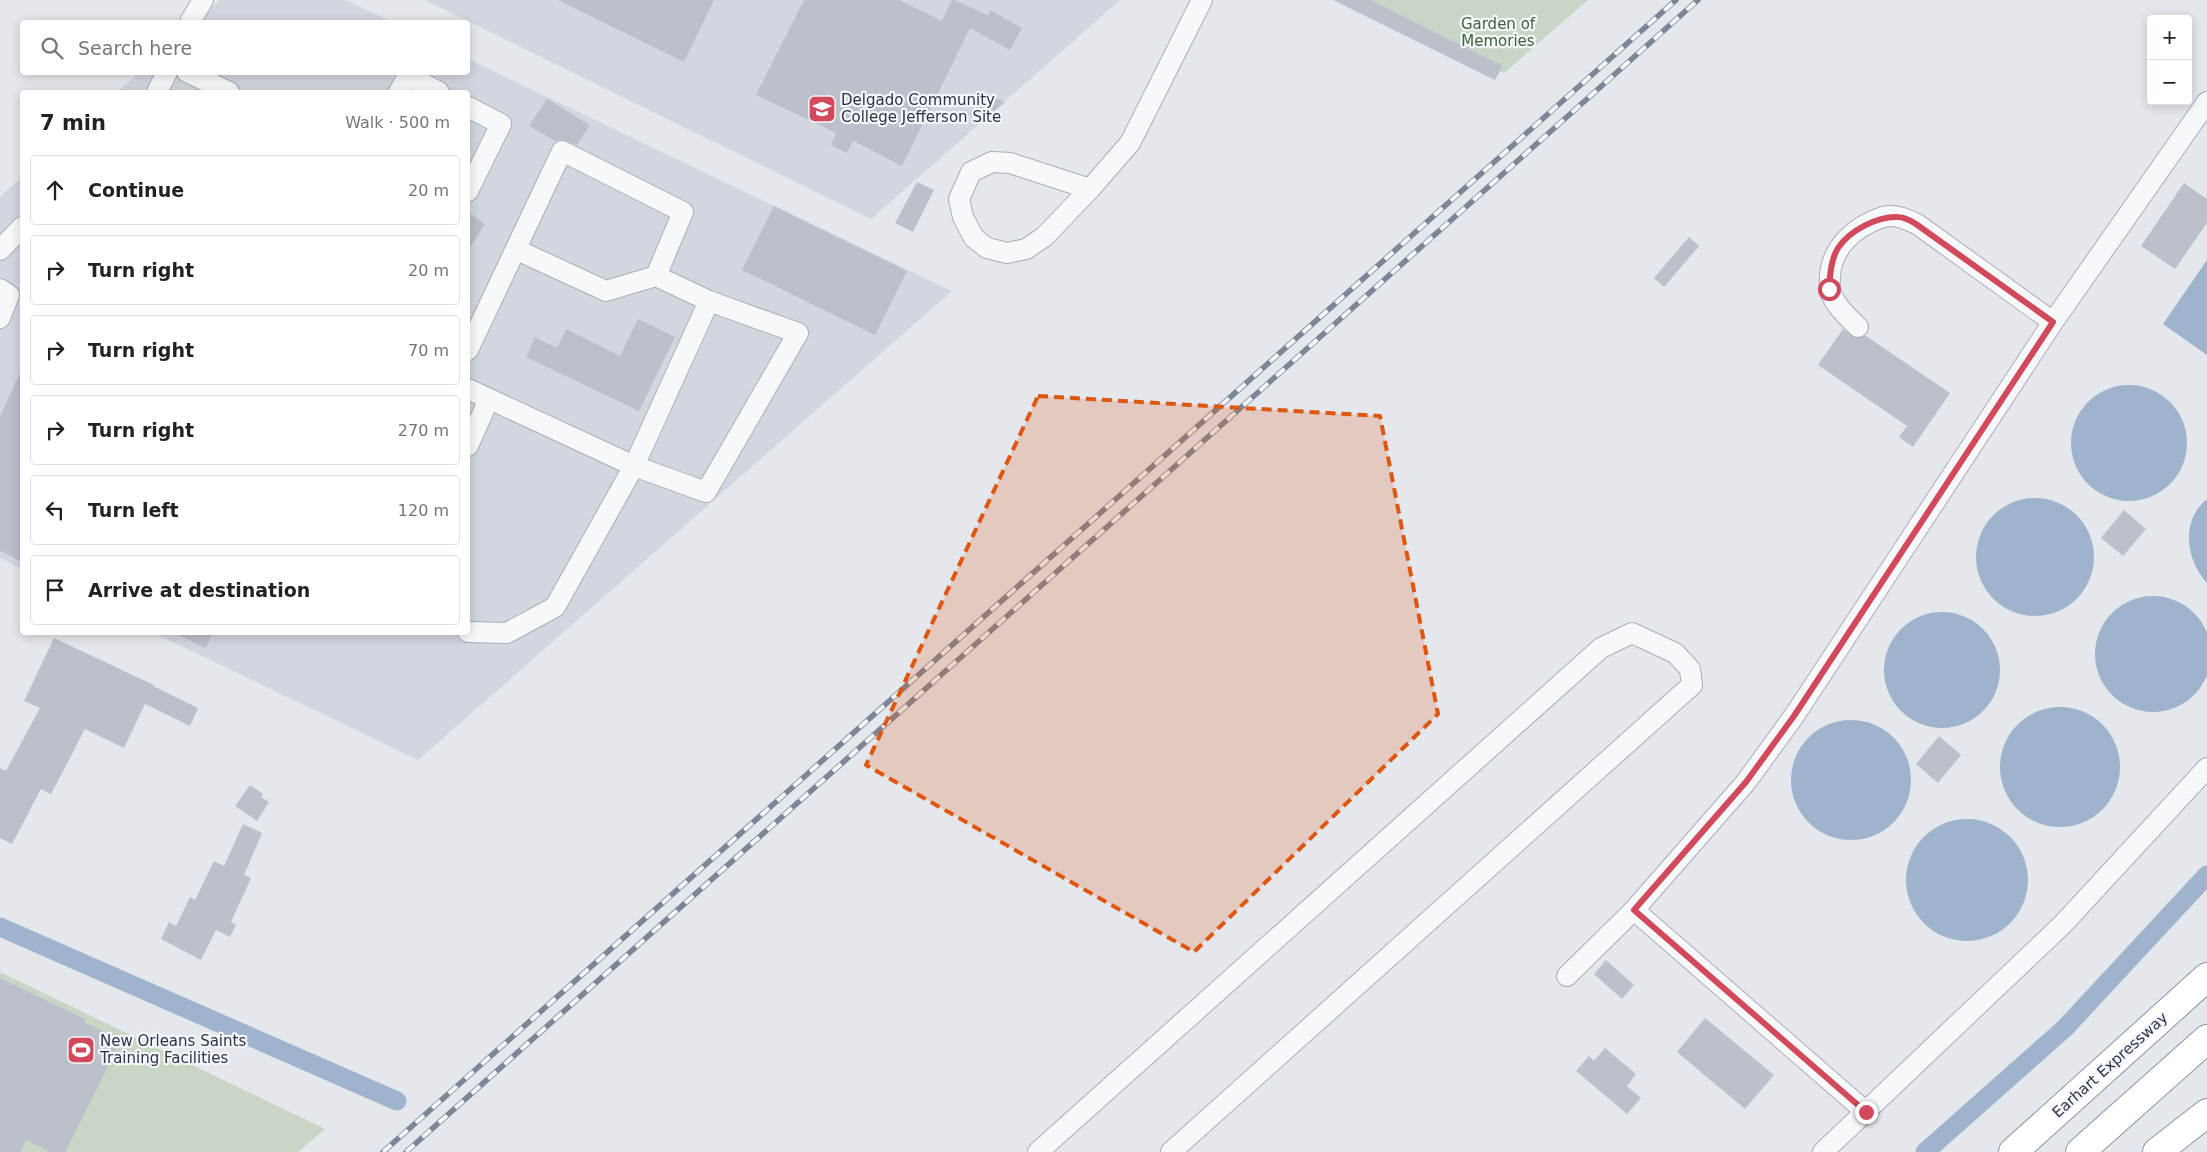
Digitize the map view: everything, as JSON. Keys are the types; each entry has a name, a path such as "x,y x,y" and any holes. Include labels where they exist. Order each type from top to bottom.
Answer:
{"highway":[{"name":"Earhart Expressway","path":"2013,1152 2207,977"},
{"path":"2080,1152 2207,1039"},
{"path":"2157,1152 2207,1113"}],"street":[{"path":"191,20 203,0"},
{"path":"1090,189 1010,163 992,162 971,172 959,199 963,217 974,238 987,248 1007,253 1026,249 1044,237 1090,189 1130,143 1202,0"},
{"path":"159,90 166,75"},
{"path":"193,75 225,90"},
{"path":"400,90 408,76 435,90"},
{"path":"1567,976 1634,910 1746,782 1794,716 2053,322 2207,102"},
{"path":"470,108 500,124 470,187"},
{"path":"470,346 562,152 683,212 656,276"},
{"path":"1858,328 1836,304 1829,289 1830,271 1838,248 1851,234 1884,217 1901,217 1916,224 2053,322"},
{"path":"0,250 20,229"},
{"path":"470,390 634,466 706,492 798,333 708,300 656,276 606,291 517,250"},
{"path":"0,289 9,295 0,318"},
{"path":"470,632 507,633 555,607 634,466 708,300"},
{"path":"470,442 489,399"},
{"path":"1038,1152 1601,648 1632,633 1674,653 1690,669 1692,685 1171,1152"},
{"path":"1823,1152 2063,924 2207,768"},
{"path":"1634,910 1866,1112"}],"highlighted area":[{"path":"1038,396 1380,416 1438,714 1194,952 866,765"}],"shaded area":[{"path":"220,0 345,0 388,20 197,20"},
{"name":"Delgado Community College Jefferson Site","path":"425,0 1120,0 871,219 470,22 470,20 466,20"},
{"path":"470,60 952,291 418,760 158,635 470,635 470,90 119,90 137,75 470,75"},
{"path":"20,179 20,568 0,558 0,197"}],"green space":[{"name":"Garden of Memories","path":"1358,0 1588,0 1504,73"},
{"name":"New Orleans Saints Training Facilities","path":"0,972 325,1129 298,1152 0,1152"}],"water":[{"path":"2207,260 2207,355 2163,324"},
{"path":"2129,385 2151,389 2170,402 2183,421 2187,443 2183,465 2170,484 2151,497 2129,501 2107,497 2088,484 2075,465 2071,443 2075,421 2088,402 2107,389"},
{"path":"2035,498 2058,502 2077,515 2090,534 2094,557 2090,580 2077,599 2058,612 2035,616 2012,612 1993,599 1980,580 1976,557 1980,534 1993,515 2012,502"},
{"path":"2207,499 2207,583 2194,563 2189,541 2193,518 2198,508"},
{"path":"2153,596 2175,601 2194,613 2206,632 2208,639 2208,669 2206,676 2194,695 2175,707 2153,712 2131,707 2112,695 2100,676 2095,654 2100,632 2112,613 2131,601"},
{"path":"1942,612 1964,616 1974,621 1983,629 1991,638 1996,648 2000,670 1996,692 1991,702 1983,711 1974,719 1964,724 1942,728 1920,724 1910,719 1901,711 1893,702 1888,692 1884,670 1888,648 1893,638 1901,629 1910,621 1920,616"},
{"path":"2060,707 2083,712 2093,717 2102,725 2110,734 2115,744 2120,767 2115,790 2110,800 2102,809 2093,817 2083,822 2060,827 2037,822 2027,817 2018,809 2010,800 2005,790 2000,767 2005,744 2010,734 2018,725 2027,717 2037,712"},
{"path":"1851,720 1874,725 1884,730 1893,738 1901,747 1906,757 1911,780 1906,803 1901,813 1893,822 1884,830 1874,835 1851,840 1828,835 1818,830 1809,822 1801,813 1796,803 1791,780 1796,757 1801,747 1809,738 1818,730 1828,725"},
{"path":"1967,819 1990,823 2010,837 2024,857 2028,880 2024,903 2010,923 1990,937 1967,941 1944,937 1924,923 1910,903 1906,880 1910,857 1924,837 1944,823"}],"building":[{"path":"558,0 714,0 684,62"},
{"path":"804,0 899,0 942,21 952,0 954,0 988,15 990,10 1022,28 1010,50 970,28 902,166 853,141 847,153 831,145 836,133 756,95"},
{"path":"1333,0 1370,0 1503,66 1495,80"},
{"path":"990,96 1005,102 984,120 969,114"},
{"path":"547,99 590,125 577,145 562,139 555,141 529,126"},
{"path":"917,182 934,190 913,232 895,223"},
{"path":"2184,183 2207,199 2207,223 2175,269 2141,246"},
{"path":"774,206 907,271 875,335 742,270"},
{"path":"470,213 485,224 470,247"},
{"path":"1689,237 1699,246 1664,287 1654,278"},
{"path":"638,319 675,337 639,411 526,357 535,337 557,348 566,329 620,356"},
{"path":"1843,329 1855,338 1866,336 1950,393 1913,447 1899,437 1907,426 1818,365"},
{"path":"20,373 20,561 0,551 0,416"},
{"path":"2124,510 2146,529 2123,556 2101,538"},
{"path":"178,635 212,635 206,648"},
{"path":"54,638 198,708 190,726 145,704 124,748 85,729 51,794 41,789 12,844 0,838 0,768 6,771 40,708 24,701"},
{"path":"1939,736 1961,755 1938,783 1916,764"},
{"path":"250,785 263,794 261,797 269,802 257,821 235,806"},
{"path":"243,824 262,833 244,875 251,878 231,922 236,925 230,937 216,930 201,960 161,939 169,922 176,926 190,897 195,900 214,861 224,866"},
{"path":"1606,960 1634,985 1622,999 1594,974"},
{"path":"0,978 85,1019 84,1022 121,1040 65,1152 50,1152 26,1140 20,1152 0,1152"},
{"path":"1705,1018 1774,1075 1745,1109 1677,1052"},
{"path":"1605,1048 1636,1074 1627,1086 1641,1098 1627,1114 1576,1071 1589,1056 1594,1061"}],"waterway":[{"path":"1925,1152 2065,1028 2207,875"},
{"path":"0,927 397,1101"}],"railway":[{"path":"383,1152 1676,0"},
{"path":"406,1152 1698,0"}],"place":[{"name":"Delgado Community College Jefferson Site","path":"822,109"},
{"name":"New Orleans Saints Training Facilities","path":"81,1050"}],"route":[{"path":"1829,289 1830,271 1838,248 1851,234 1884,217 1901,217 1916,224 2053,322 1794,716 1746,782 1634,910 1866,1112"}]}
